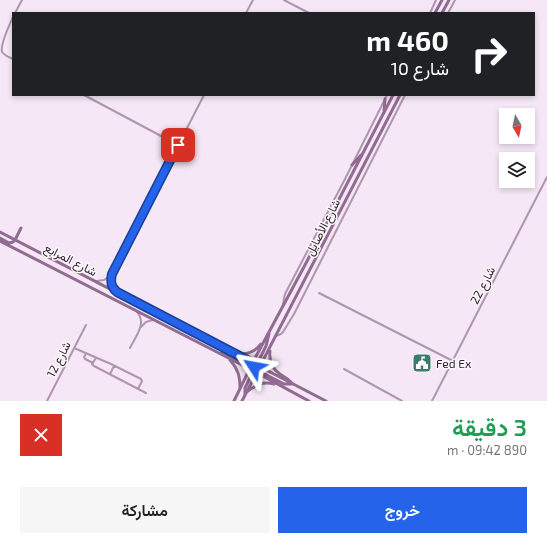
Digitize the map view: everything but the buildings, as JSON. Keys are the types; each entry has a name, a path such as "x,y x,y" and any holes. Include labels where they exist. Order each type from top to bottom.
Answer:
{"main road":[{"path":"436,12 442,0"},
{"path":"443,12 449,0"},
{"name":"شارع الأصايل","path":"242,401 269,333 392,96"},
{"name":"شارع الأصايل","path":"234,400 271,346 399,96"},
{"path":"383,113 385,99"},
{"path":"352,165 363,153"},
{"path":"0,240 10,243 13,242 21,228"},
{"name":"شارع المرابع","path":"0,232 230,352 280,386 309,401"},
{"name":"شارع المرابع","path":"0,240 227,358 292,384 326,401"},
{"path":"230,352 242,354 252,352 259,347 269,333"},
{"path":"271,346 270,356 273,367 292,384"},
{"path":"219,354 227,354 255,368"},
{"path":"227,358 235,366 238,372 240,378 240,390"},
{"path":"246,394 255,386 262,383 272,383 280,386"}],"street":[{"path":"16,12 22,0"},
{"path":"247,12 253,0"},
{"path":"284,0 307,12"},
{"path":"430,12 436,0"},
{"path":"449,12 455,0"},
{"path":"12,19 2,38 0,46 4,54 12,58"},
{"path":"86,96 178,145"},
{"path":"117,292 111,283 113,272 203,96"},
{"path":"283,306 285,294 386,96"},
{"path":"276,336 284,332 290,321 404,96"},
{"path":"167,139 177,139 182,137"},
{"path":"167,139 172,145 174,154"},
{"name":"شارع 22","path":"432,401 547,177"},
{"path":"94,281 104,280 113,272"},
{"path":"319,293 453,361"},
{"path":"136,311 141,319 140,328"},
{"path":"130,348 140,328 146,322 154,320"},
{"name":"شارع 12","path":"46,401 86,325"},
{"path":"74,348 142,380 138,389"},
{"path":"86,354 84,357 85,359 93,363 94,366 146,393"},
{"path":"93,363 96,358"},
{"path":"110,374 114,366"},
{"path":"344,369 402,401"}],"place":[{"name":"Fed Ex","path":"422,363"}],"route":[{"path":"178,145 112,274 111,285 117,292 253,363 254,367"}]}
